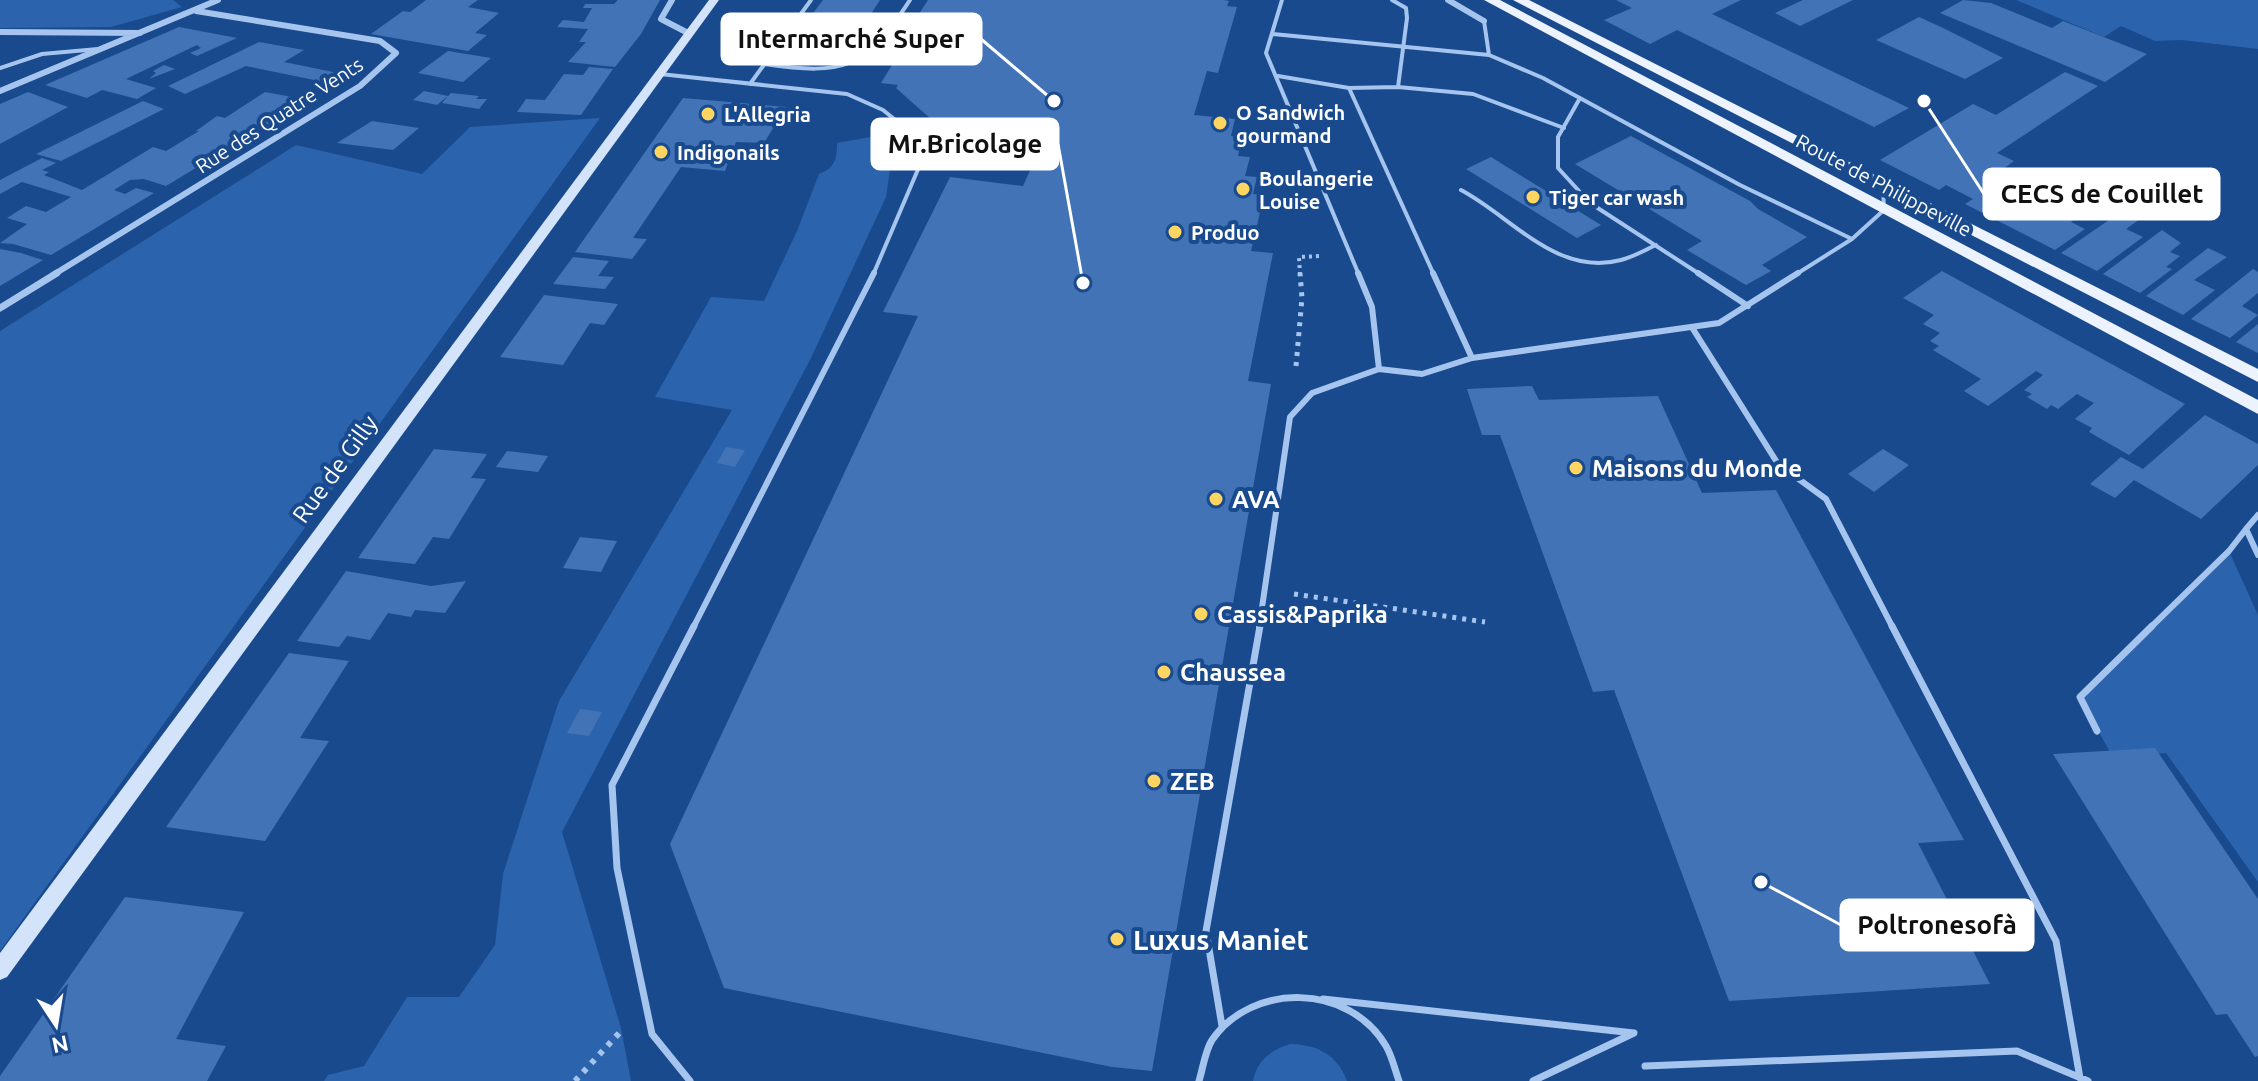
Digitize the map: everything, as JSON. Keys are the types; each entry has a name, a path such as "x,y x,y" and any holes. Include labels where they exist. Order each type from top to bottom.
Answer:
{"main road":[{"name":"Rue de Gilly","path":"0,970 714,0"},
{"name":"Route de Philippeville","path":"1490,0 2258,408"},
{"name":"Route de Philippeville","path":"1519,0 2258,376"}],"street":[{"path":"0,91 218,0"},
{"path":"672,0 661,19 688,33"},
{"path":"1448,0 1484,21"},
{"name":"Rue des Quatre Vents","path":"0,308 360,86 396,53 380,41 196,11"},
{"path":"0,32 145,33"}],"lane":[{"path":"750,84 811,0"},
{"path":"764,64 820,69 865,56 879,45 910,0"},
{"path":"1282,0 1266,53 1372,307 1379,369"},
{"path":"1392,0 1406,8 1407,48 1398,87"},
{"path":"1484,21 1489,55"},
{"path":"1273,34 1489,55 1543,78 1740,185 1852,239"},
{"path":"0,68 42,54 105,49"},
{"path":"658,73 847,94 883,110 913,136 922,160 869,284 612,785 617,868 652,1034 690,1081"},
{"path":"1278,76 1349,88 1398,87 1473,94 1564,128"},
{"path":"1349,88 1472,358"},
{"path":"1580,98 1558,137 1558,168 1590,203 1748,306"},
{"path":"1222,1026 1206,931 1266,590 1290,417 1312,393 1379,369 1422,374 1472,358 1719,323 1852,239 1884,210 1883,186"},
{"path":"1461,190 1489,205 1538,245 1588,264 1622,260 1656,245"},
{"path":"1693,329 1778,464 1826,499 2056,941 2084,1079"},
{"path":"2097,731 2080,697 2229,551 2258,515"},
{"path":"2246,529 2258,555"},
{"path":"1199,1081 1207,1049 1222,1026 1243,1008 1268,996 1295,994 1634,1033 1533,1081"},
{"path":"1323,999 1355,1014 1381,1039 1399,1081"},
{"path":"1645,1066 2017,1051 2084,1079"}],"path":[{"path":"1312,393 1296,371 1302,298 1299,257 1352,253"},
{"path":"1266,590 1485,622"},
{"path":"575,1081 646,1004"}],"shaded area":[{"path":"0,0 173,0 182,7 111,27 0,28"},
{"path":"2016,0 2258,0 2258,49 2182,40 2155,41 2121,26 2104,37"},
{"path":"600,118 0,951 0,331 296,145 422,174 470,127"},
{"path":"876,136 890,170 886,197 811,358 562,832 621,1028 631,1081 324,1081 328,1075 364,1066 407,997 459,997 495,945 503,874 559,701 732,410 655,397 711,297 764,301 797,231 819,174 834,162 837,143"},
{"path":"2229,551 2258,615 2258,882 2166,753 2113,758 2080,697"},
{"path":"1290,1044 1309,1046 1325,1053 1338,1064 1347,1081 1253,1081 1266,1057"}],"building":[{"path":"426,0 478,0 468,7 499,13 475,33 487,35 468,51 371,34 403,11 410,12"},
{"path":"618,0 660,0 641,34 615,67 568,62 586,42 579,42 588,29 557,27 563,20 584,22 592,8 583,8 585,4 614,4"},
{"path":"823,0 880,0 854,40 800,30"},
{"path":"928,0 1224,0 1229,1 1227,6 1237,7 1218,73 1207,71 1194,115 1235,119 1231,136 1242,138 1238,156 1250,157 1245,176 1257,177 1253,194 1264,195 1251,251 1273,253 1248,381 1271,384 1152,1071 1112,1067 724,988 670,844 918,316 883,312 950,177 1023,186 1038,153 958,143 896,88 898,85 881,83 895,60 902,61 908,49 918,51 937,19 917,17"},
{"path":"1616,0 1741,0 1712,14 1909,108 1874,127 1677,30 1650,44 1604,20 1632,8"},
{"path":"1803,0 1853,0 1800,26 1775,13"},
{"path":"1963,0 1991,3 2052,28 2063,21 2147,54 2105,82 1940,13"},
{"path":"1919,17 2003,58 1965,79 1876,40"},
{"path":"179,27 237,38 197,56 190,53 201,48 197,45 126,79 156,88 137,99 102,90 87,98 45,85"},
{"path":"259,42 304,50 284,62 348,75 334,84 246,66 185,94 168,86"},
{"path":"448,51 491,58 463,82 418,73"},
{"path":"164,65 175,69 149,79 156,73 153,71"},
{"path":"589,67 613,69 581,115 517,112 526,99 545,100 564,74 583,75"},
{"path":"2065,72 2098,86 1997,153 2014,161 2003,169 2013,174 1997,184 2036,204 2067,185 2061,182 2067,179 2091,189 2082,196 2100,204 2071,222 2085,229 2055,250 1965,204 1973,199 1946,185 1939,190 1880,160 1973,104 1996,115"},
{"path":"424,91 448,96 437,105 413,100"},
{"path":"28,92 68,107 0,144 0,104"},
{"path":"265,92 308,100 166,186 144,179 130,180 114,190 125,194 136,188 154,193 51,255 0,243 27,224 7,218 26,206 46,212 71,197 22,182 0,194 0,180 42,158 56,163 42,170 49,172 44,175 82,190 153,147 166,151 217,116 225,118"},
{"path":"451,93 487,99 479,109 442,103"},
{"path":"683,98 786,107 764,143 736,142 725,171 681,167 633,238 647,239 632,259 575,252"},
{"path":"143,101 164,109 61,161 36,154"},
{"path":"372,121 419,128 393,150 337,143"},
{"path":"1631,136 1750,201 1758,209 1807,237 1762,265 1771,271 1746,285 1687,250 1702,241 1575,164"},
{"name":"Tiger car wash","path":"1491,157 1601,225 1577,238 1466,169"},
{"path":"2122,211 2140,219 2126,229 2143,237 2097,271 2061,253"},
{"path":"2162,230 2181,243 2170,252 2180,256 2166,267 2172,269 2140,293 2103,274"},
{"path":"2208,248 2227,257 2194,280 2215,290 2183,315 2146,296"},
{"path":"0,249 21,253 43,260 0,286"},
{"path":"573,257 609,261 598,276 614,277 605,289 553,284"},
{"path":"2253,269 2258,272 2258,293 2242,306 2258,315 2230,338 2191,319"},
{"path":"1942,271 2185,404 2129,455 2089,432 2092,428 2075,419 2094,403 2077,394 2058,409 2051,405 2047,409 2027,397 2032,394 2024,390 2043,375 2036,371 1988,406 1964,391 1981,379 1933,350 1939,346 1930,341 1940,333 1923,324 1934,315 1903,298"},
{"path":"544,295 618,304 604,325 590,323 563,365 500,357"},
{"path":"2258,324 2258,353 2236,342"},
{"path":"1532,386 1539,400 1658,396 1702,493 1776,490 1964,840 1918,843 1990,984 1729,1001 1614,690 1593,692 1500,435 1482,435 1467,389"},
{"path":"2205,415 2258,444 2258,465 2201,519 2134,480 2115,498 2090,484 2121,457 2143,469"},
{"path":"726,447 745,450 735,467 717,463"},
{"path":"434,449 487,454 471,478 486,479 449,539 433,537 415,564 358,558"},
{"path":"1883,449 1909,465 1874,492 1848,474"},
{"path":"507,451 548,456 538,472 496,467"},
{"path":"580,537 617,541 601,572 563,568"},
{"path":"346,571 431,586 466,581 445,613 415,610 411,617 388,613 370,640 347,636 339,647 297,641"},
{"path":"289,653 349,661 300,738 329,741 265,841 166,827"},
{"path":"580,709 602,712 589,736 567,733"},
{"path":"2155,748 2258,899 2258,1056 2255,1057 2227,1014 2216,1015 2053,754"},
{"path":"125,897 244,912 176,1039 226,1046 207,1081 0,1081 0,1076"}],"place":[{"name":"Intermarché Super","path":"1054,101"},
{"name":"CECS de Couillet","path":"1924,101"},
{"name":"L'Allegria","path":"708,114"},
{"name":"O Sandwich gourmand","path":"1220,123"},
{"name":"Indigonails","path":"661,152"},
{"name":"Boulangerie Louise","path":"1243,189"},
{"name":"Tiger car wash","path":"1533,197"},
{"name":"Produo","path":"1175,232"},
{"name":"Mr.Bricolage","path":"1083,283"},
{"name":"Maisons du Monde","path":"1576,468"},
{"name":"AVA","path":"1216,499"},
{"name":"Cassis&Paprika","path":"1201,614"},
{"name":"Chaussea","path":"1164,672"},
{"name":"ZEB","path":"1154,781"},
{"name":"Poltronesofà","path":"1761,882"},
{"name":"Luxus Maniet","path":"1117,939"}]}
